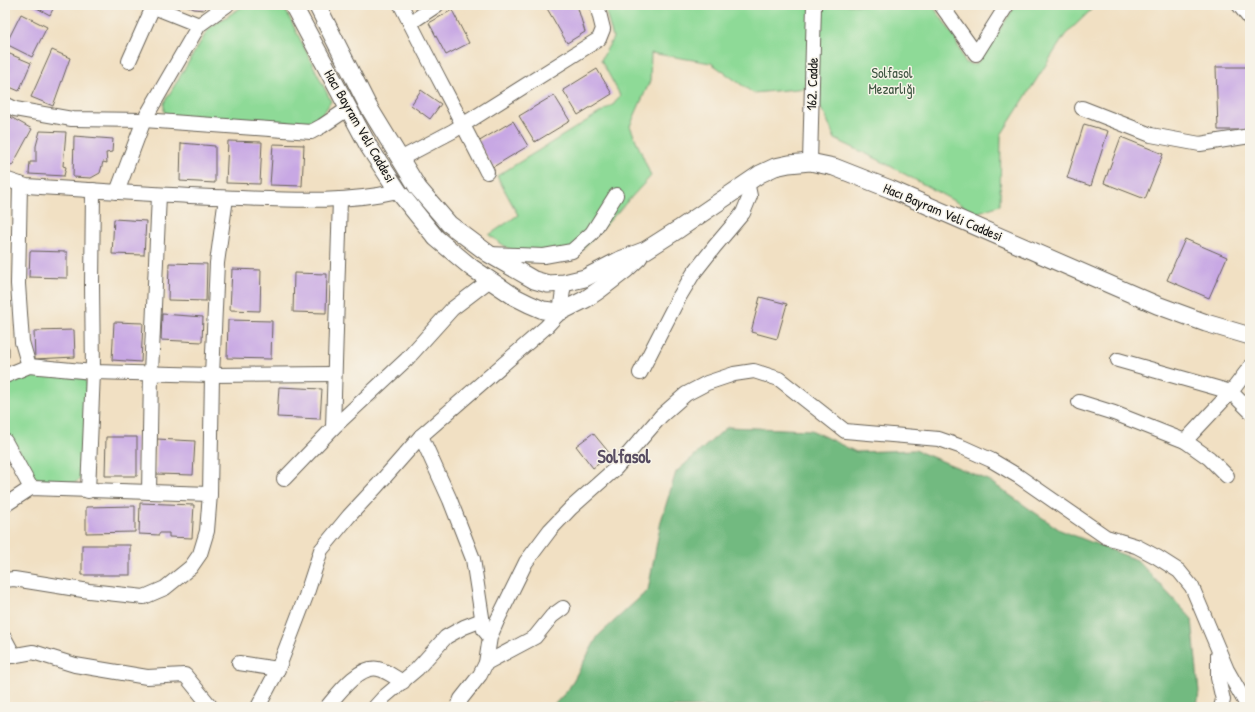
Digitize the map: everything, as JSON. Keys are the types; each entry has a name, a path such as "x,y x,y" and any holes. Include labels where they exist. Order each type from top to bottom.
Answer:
{"main road":[{"name":"Hacı Bayram Veli Caddesi","path":"293,5 369,147 398,191 436,238 472,268 529,304 543,310 560,312"},
{"path":"317,5 368,106 418,188 449,224 489,254 534,280 548,284 564,283 585,278 620,260 646,250"},
{"name":"Hacı Bayram Veli Caddesi","path":"646,250 680,229 760,174 775,167 810,162 834,167 890,189 1162,307 1250,336"},
{"path":"560,312 586,299 599,290 626,270 646,250"}],"street":[{"path":"117,192 144,120 199,25 227,5"},
{"path":"401,5 433,70 463,124 487,172"},
{"path":"410,22 437,5"},
{"path":"400,159 463,124 599,39 603,29 597,5"},
{"name":"162. Cadde","path":"810,162 814,5"},
{"path":"941,5 976,54 1007,5"},
{"path":"1239,5 1250,19"},
{"path":"129,61 151,6 199,25"},
{"path":"5,104 15,109 72,119 144,120 311,132 349,108"},
{"path":"1082,108 1151,135 1200,144 1250,136"},
{"path":"5,179 26,186 159,195 314,201 375,197 398,191"},
{"path":"640,373 678,299 693,274 743,213 750,196 747,182"},
{"path":"20,184 18,284 22,342 29,366"},
{"path":"88,491 93,372 93,190"},
{"path":"149,492 151,373 159,195"},
{"path":"489,254 544,256 572,251 592,233 616,195"},
{"path":"5,580 14,579 90,591 144,597 165,588 191,567 200,554 207,531 210,494 212,375 217,263 226,198"},
{"path":"333,428 340,199"},
{"path":"284,479 333,428 407,359 452,309 490,280"},
{"path":"258,707 278,669 306,596 321,550 349,516 421,436 531,340 560,312 564,283"},
{"path":"1118,360 1230,392 1250,411"},
{"path":"5,376 29,366 93,372 212,375 334,374"},
{"path":"1185,441 1230,392 1250,367"},
{"path":"458,707 461,699 480,675 486,663 490,637 502,609 526,562 560,518 616,468 661,416 686,394 707,383 734,374 754,371 779,379 845,430 938,439 962,447 991,460 1018,476 1106,536 1136,546 1179,571 1192,587 1227,670 1248,707"},
{"path":"1079,402 1114,413 1185,441 1209,458 1227,476"},
{"path":"421,436 450,500 473,559 484,630 490,637"},
{"path":"5,441 31,488"},
{"path":"5,505 31,488 210,494"},
{"path":"486,663 535,637 552,616 563,608"},
{"path":"375,707 384,697 418,669 446,637 464,627 482,620"},
{"path":"5,639 9,657 33,652 75,665 147,677 185,675 211,707"},
{"path":"1218,649 1218,678 1223,700 1221,707"},
{"path":"239,663 278,669"},
{"path":"328,707 344,688 360,673 367,669 379,669 403,682"}],"green space":[{"path":"245,5 283,5 331,101 320,116 302,123 171,117 164,112 164,103 209,28"},
{"name":"Solfasol Mezarlığı","path":"604,5 932,5 954,36 965,63 976,65 1016,5 1096,5 1065,35 1001,135 1000,205 976,213 879,160 835,139 826,117 808,88 753,93 711,63 651,53 650,81 630,126 651,176 574,259 526,261 489,235 518,215 497,176 614,104 620,95 601,60 613,38"},
{"path":"30,372 83,378 87,383 84,476 75,483 41,480 33,476 5,428 5,381"},
{"path":"727,427 811,430 856,452 915,450 988,480 1060,530 1137,560 1192,619 1199,692 1197,707 552,707 568,690 598,636 648,590 661,521 676,472"}],"building":[{"path":"31,5 55,5 50,15"},
{"path":"186,5 209,5 204,10 194,9"},
{"path":"545,5 577,5 585,32 567,43"},
{"path":"452,10 469,43 446,55 429,23"},
{"path":"21,14 47,27 32,57 6,44"},
{"path":"52,50 70,58 53,106 31,97"},
{"path":"5,52 31,63 19,91 5,85"},
{"path":"1216,67 1250,67 1250,127 1246,130 1218,130"},
{"path":"597,69 612,94 578,115 563,90"},
{"path":"421,90 441,104 430,119 411,105"},
{"path":"554,95 570,121 535,142 519,116"},
{"path":"7,115 32,129 12,166 5,162 5,118"},
{"path":"513,121 528,146 493,167 478,142"},
{"path":"1084,124 1108,131 1091,186 1067,178"},
{"path":"40,131 66,132 63,166 66,167 64,176 29,174 30,162 36,162 36,146"},
{"path":"74,136 113,139 112,152 106,153 107,163 103,162 100,173 91,178 73,177"},
{"path":"1121,137 1163,154 1145,199 1104,183"},
{"path":"228,141 262,142 260,184 226,183"},
{"path":"181,143 215,146 215,183 180,181"},
{"path":"273,144 304,145 302,186 270,185"},
{"path":"114,219 146,221 144,255 112,254"},
{"path":"1185,239 1227,257 1209,298 1167,280"},
{"path":"30,251 67,252 67,278 29,277"},
{"path":"169,263 207,264 206,301 168,300"},
{"path":"232,269 261,270 260,311 230,310"},
{"path":"294,273 327,274 326,313 293,312"},
{"path":"760,297 787,304 777,339 751,332"},
{"path":"162,314 203,317 202,342 161,340"},
{"path":"228,320 272,321 271,359 227,358"},
{"path":"114,322 143,323 141,362 112,360"},
{"path":"74,330 75,357 35,359 34,331"},
{"path":"5,340 9,348 9,357 5,359"},
{"path":"279,387 322,389 320,419 277,417"},
{"path":"593,433 611,455 593,468 576,446"},
{"path":"106,437 137,437 137,476 105,476"},
{"path":"157,439 195,441 193,475 156,474"},
{"path":"140,503 194,505 192,538 169,537 169,533 159,533 159,535 139,534"},
{"path":"135,506 135,532 86,533 86,507"},
{"path":"82,545 130,545 130,575 82,575"}],"district":[{"name":"Solfasol","path":"624,457"}]}
